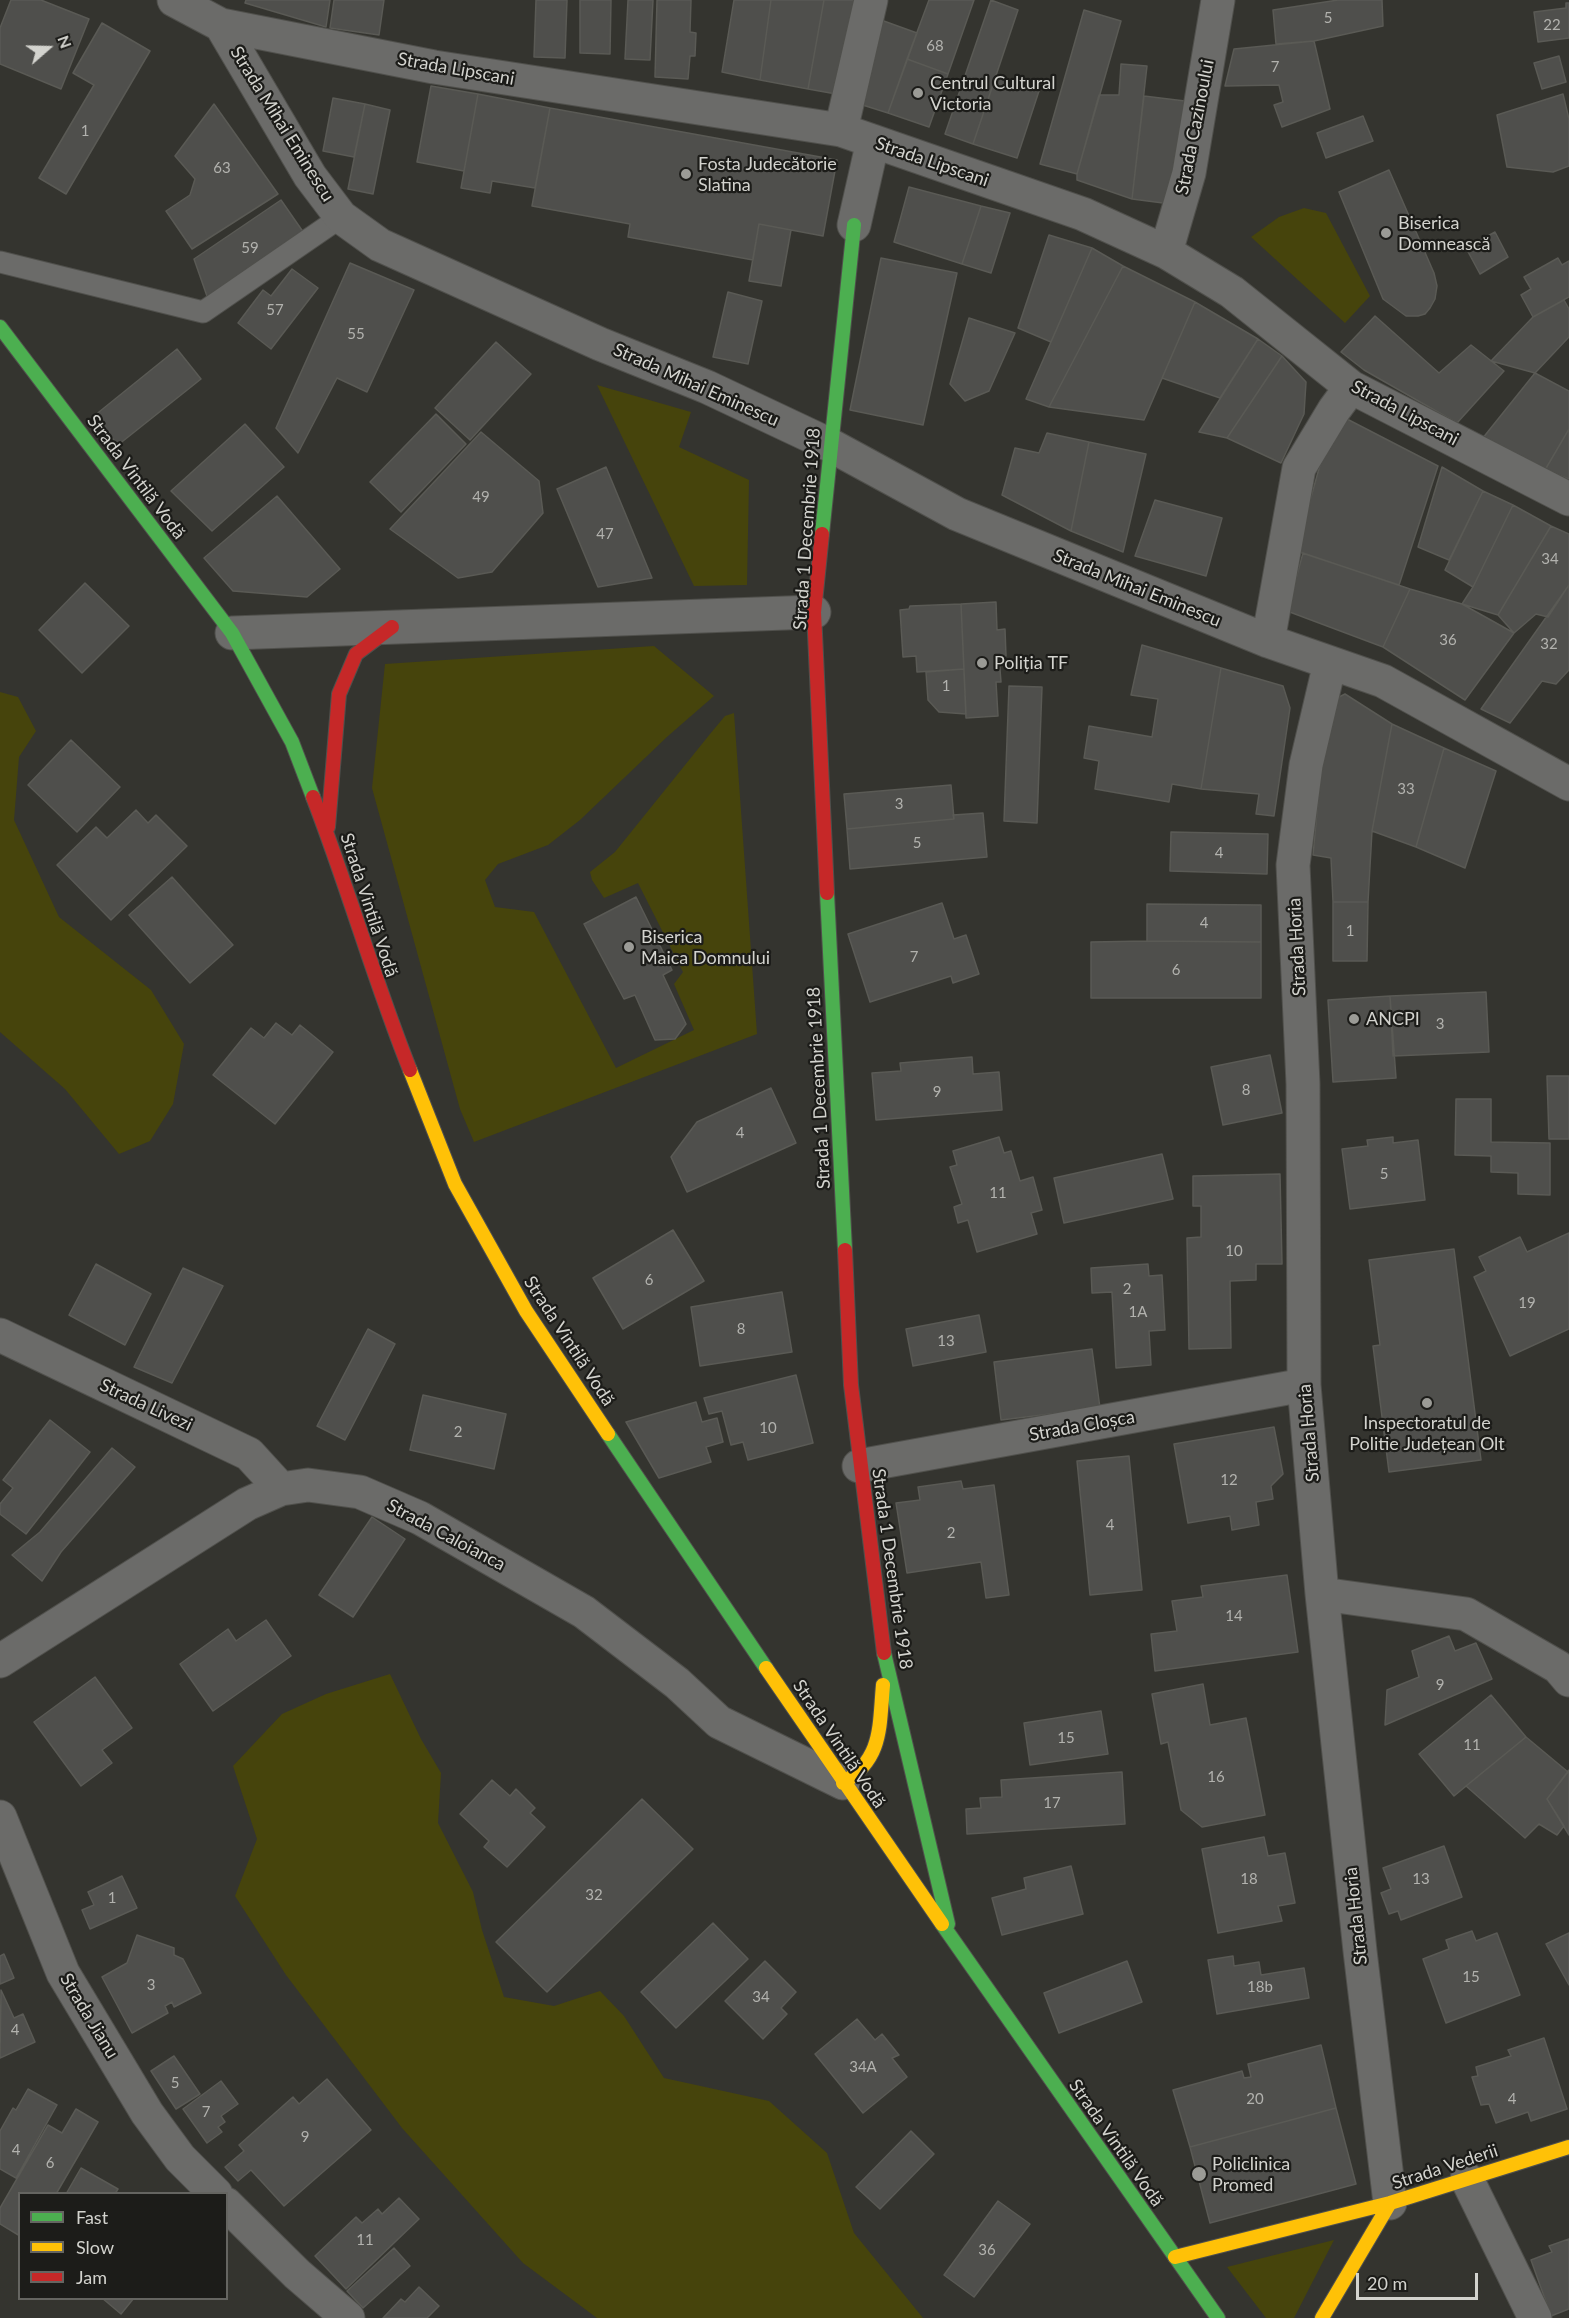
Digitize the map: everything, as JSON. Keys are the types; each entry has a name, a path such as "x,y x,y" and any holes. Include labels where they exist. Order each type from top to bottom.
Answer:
{"main road":[{"name":"Strada 1 Decembrie 1918","path":"854,225 814,612 851,1385 885,1665 904,1733 953,1942"},
{"name":"Strada Vintilă Vodă","path":"0,327 232,633 292,742 328,835 385,1008 455,1184 526,1311 843,1783 1218,2318"},
{"path":"328,835 339,694 356,654 392,627"},
{"path":"843,1783 861,1772 872,1756 878,1740 885,1665"},
{"name":"Strada Vederii","path":"1322,2318 1390,2203 1569,2147"},
{"path":"1175,2257 1390,2203"}],"street":[{"name":"Strada Mihai Eminescu","path":"175,0 221,25 310,176 341,217 380,245 600,344 707,387 830,445 957,514 1268,641 1383,681 1569,784"},
{"path":"841,130 871,0"},
{"name":"Strada Cazinoului","path":"1166,252 1189,173 1218,0"},
{"name":"Strada Lipscani","path":"221,25 434,67 841,130 1083,214 1166,252 1232,292 1343,398 1569,499"},
{"path":"854,225 873,141"},
{"path":"1268,641 1299,468 1343,398"},
{"path":"232,633 814,612"},
{"name":"Strada Horia","path":"1330,663 1306,765 1293,865 1303,1084 1304,1385 1322,1594 1360,1951 1390,2203"},
{"name":"Strada Livezi","path":"0,1335 249,1454 281,1489"},
{"name":"Strada Cloșca","path":"860,1466 1304,1385"},
{"name":"Strada Caloianca","path":"0,1661 247,1504 281,1489 308,1485 341,1488 360,1492 420,1518 584,1612 677,1683 719,1722 843,1783"},
{"path":"1322,1594 1466,1614 1557,1667 1569,1680"},
{"name":"Strada Jianu","path":"0,1817 63,1973 147,2113 180,2158 215,2192"},
{"path":"1467,2179 1534,2318"},
{"path":"228,2206 297,2274 348,2318"}],"lane":[{"path":"0,262 203,312 341,217"}],"shaded area":[{"path":"1304,208 1326,213 1370,296 1345,323 1251,237 1279,217"},
{"path":"597,385 691,412 679,447 749,480 747,585 694,586"},
{"path":"654,646 714,696 668,736 580,820 548,845 498,864 485,880 495,907 534,912 616,1068 694,1030 674,984 683,972 638,883 604,898 592,880 590,872 615,852 725,716 734,713 757,1034 474,1142 460,1109 372,788 385,664"},
{"path":"0,692 18,697 36,731 19,757 14,820 59,917 151,990 184,1044 173,1104 150,1141 119,1154 65,1089 0,1032"},
{"path":"390,1674 421,1739 441,1773 438,1823 473,1892 482,1930 504,1997 554,2006 600,1991 624,2016 664,2078 769,2101 827,2153 854,2233 923,2318 597,2318 523,2263 402,2128 286,1975 235,1896 257,1839 233,1766 282,1714 326,1694"},
{"path":"1334,2240 1294,2318 1266,2318 1227,2267"}],"building":[{"path":"11,0 41,0 89,19 61,89 0,64 0,28"},
{"path":"246,0 330,0 326,27 245,3"},
{"path":"334,0 384,0 379,35 330,28"},
{"path":"536,0 567,0 565,58 534,57"},
{"path":"580,0 611,0 610,54 580,53"},
{"path":"628,0 653,0 650,60 625,59"},
{"path":"657,0 691,0 690,32 696,33 695,56 690,56 688,79 655,77"},
{"path":"734,0 771,0 760,80 722,72"},
{"path":"771,0 824,0 808,89 760,80"},
{"path":"824,0 857,0 836,94 808,89"},
{"path":"929,0 974,0 948,74 907,59"},
{"path":"991,0 1018,10 973,144 945,134"},
{"path":"1338,0 1382,0 1383,26 1314,41 1276,44 1273,10"},
{"path":"1566,3 1569,3 1569,38 1538,42 1534,12 1566,8"},
{"path":"1084,10 1121,21 1077,174 1040,164"},
{"path":"881,20 917,33 888,113 853,102"},
{"path":"102,23 150,51 66,194 39,178 94,85 73,73"},
{"path":"1314,41 1330,109 1282,127 1274,105 1283,102 1279,85 1225,86 1234,49"},
{"path":"1559,56 1566,82 1542,89 1534,63"},
{"name":"Centrul Cultural Victoria","path":"907,59 948,74 929,127 888,113"},
{"path":"1121,64 1147,66 1132,199 1077,180 1099,95 1119,95"},
{"path":"996,76 1039,91 1017,158 973,144"},
{"path":"431,86 478,94 464,171 417,162"},
{"path":"478,94 550,108 535,188 492,181 490,193 461,188"},
{"path":"1563,94 1569,119 1569,166 1553,172 1507,167 1497,115"},
{"path":"1144,96 1185,101 1174,196 1163,203 1132,199"},
{"path":"333,98 365,104 354,157 323,151"},
{"path":"214,104 278,194 192,249 166,211 190,195 195,179 175,156"},
{"path":"365,104 390,110 373,194 348,189"},
{"name":"Fosta Judecătorie Slatina","path":"550,108 837,160 823,236 759,224 753,260 628,237 630,224 532,206"},
{"path":"1363,116 1373,141 1326,158 1317,133"},
{"name":"Biserica Domnească","path":"1389,170 1434,273 1437,286 1435,299 1430,308 1425,314 1418,316 1406,316 1383,299 1339,192"},
{"path":"909,187 981,206 962,264 894,242"},
{"path":"281,200 306,236 209,302 194,259"},
{"path":"981,206 1010,213 991,273 962,264"},
{"path":"759,224 791,230 781,286 749,281"},
{"path":"1495,232 1508,257 1480,274 1466,248"},
{"path":"1049,235 1092,248 1051,342 1018,328"},
{"path":"1092,248 1123,266 1049,407 1026,399"},
{"path":"881,258 957,273 923,425 850,410"},
{"path":"1558,258 1562,265 1569,261 1569,297 1533,317 1521,295 1531,289 1524,277"},
{"path":"350,263 414,290 367,392 337,378 298,453 276,428"},
{"path":"1123,266 1195,302 1144,420 1049,407"},
{"path":"292,269 318,288 271,349 238,323 263,290 271,296"},
{"path":"728,292 762,301 748,364 713,357"},
{"path":"1564,300 1569,309 1569,337 1535,373 1491,361 1533,317"},
{"path":"1195,302 1258,339 1220,398 1162,378"},
{"path":"1375,316 1439,373 1471,345 1504,371 1457,423 1364,370 1341,352"},
{"path":"969,318 1015,333 989,391 965,401 950,384"},
{"path":"1258,339 1282,356 1227,438 1199,432"},
{"path":"496,342 531,374 470,440 435,408"},
{"path":"177,349 201,379 118,445 94,416"},
{"path":"1282,356 1306,382 1304,414 1281,463 1227,438"},
{"path":"1535,373 1569,391 1569,429 1545,470 1482,439"},
{"path":"436,414 466,444 401,512 370,482"},
{"path":"1347,419 1438,466 1399,585 1296,551 1330,429"},
{"path":"245,424 284,467 212,531 171,491"},
{"path":"1569,429 1569,479 1545,470"},
{"path":"481,432 539,481 543,513 492,572 458,578 390,529"},
{"path":"1047,433 1089,442 1071,531 1002,495 1015,448 1039,453"},
{"path":"1089,442 1146,454 1123,552 1071,531"},
{"path":"606,467 652,578 598,587 557,489"},
{"path":"1442,467 1483,491 1449,560 1418,547"},
{"path":"1483,491 1513,505 1473,587 1445,570"},
{"path":"277,496 340,569 307,597 233,591 204,558"},
{"path":"1155,500 1222,518 1206,576 1135,556"},
{"path":"1513,505 1551,526 1498,615 1462,604 1473,587"},
{"path":"1551,526 1569,534 1569,585 1548,617 1536,614 1514,633 1498,615"},
{"path":"1303,553 1410,589 1383,647 1287,611"},
{"path":"85,583 129,626 82,673 39,630"},
{"path":"1569,585 1569,670 1556,684 1542,681 1510,723 1481,709"},
{"path":"1410,589 1462,604 1514,633 1465,700 1383,647"},
{"name":"Poliția TF","path":"996,602 997,630 1005,629 1006,656 999,657 1001,682 996,682 998,716 966,718 961,604"},
{"path":"961,604 964,669 917,672 916,656 903,657 900,610 909,609 910,606"},
{"path":"1142,645 1221,668 1201,789 1172,784 1169,802 1095,789 1099,761 1084,758 1089,726 1152,737 1158,699 1131,695"},
{"path":"1221,668 1283,686 1290,708 1274,816 1256,814 1259,794 1201,789"},
{"path":"964,669 966,714 939,712 928,700 926,672"},
{"path":"1009,686 1042,687 1037,823 1004,821"},
{"path":"1345,694 1392,724 1372,831 1368,902 1333,902 1331,858 1313,855 1327,703"},
{"path":"1392,724 1444,748 1416,847 1372,831"},
{"path":"71,740 120,787 77,832 28,785"},
{"path":"1444,748 1496,771 1465,868 1416,847"},
{"path":"951,785 954,819 847,829 844,794"},
{"path":"136,810 148,823 156,815 187,846 111,920 57,865 96,827 107,838"},
{"path":"983,813 987,857 850,869 847,829 954,819 953,815"},
{"path":"1171,832 1268,834 1267,874 1170,871"},
{"path":"172,877 233,945 190,983 129,915"},
{"name":"Biserica Maica Domnului","path":"636,897 672,970 663,975 686,1024 675,1039 655,1040 635,995 624,999 584,924"},
{"path":"1333,902 1368,902 1367,961 1333,961"},
{"path":"942,903 954,939 966,935 979,974 953,983 951,976 870,1002 848,934"},
{"path":"1147,904 1261,905 1261,942 1147,941"},
{"path":"1091,942 1261,942 1261,998 1091,998"},
{"path":"1486,992 1489,1052 1393,1056 1390,996"},
{"path":"1390,996 1396,1078 1333,1082 1328,1000"},
{"path":"276,1023 292,1035 300,1025 333,1052 275,1124 213,1075 251,1028 264,1038"},
{"path":"1270,1055 1282,1113 1223,1125 1211,1067"},
{"path":"972,1057 973,1074 999,1072 1002,1110 876,1120 872,1073 901,1071 900,1063"},
{"path":"1547,1076 1569,1076 1569,1139 1549,1139"},
{"path":"771,1088 796,1143 687,1192 671,1157 697,1122"},
{"path":"1456,1099 1491,1099 1491,1142 1550,1143 1550,1195 1518,1194 1518,1173 1491,1172 1491,1156 1455,1155"},
{"path":"999,1137 1004,1153 1011,1151 1020,1181 1033,1177 1042,1210 1031,1213 1037,1234 977,1252 968,1220 958,1223 954,1207 962,1204 950,1167 957,1165 953,1151"},
{"path":"1393,1137 1393,1143 1418,1140 1425,1200 1350,1209 1342,1149 1368,1146 1367,1140"},
{"path":"1162,1154 1173,1199 1064,1223 1054,1178"},
{"path":"1280,1174 1282,1264 1256,1264 1256,1280 1230,1281 1231,1348 1189,1349 1187,1238 1201,1237 1201,1206 1193,1206 1193,1176"},
{"path":"673,1230 704,1281 623,1329 593,1278"},
{"path":"1569,1233 1569,1329 1510,1356 1474,1277 1486,1271 1479,1257 1520,1237 1527,1252"},
{"name":"Inspectoratul de Politie Județean Olt","path":"1454,1249 1481,1460 1389,1472 1373,1346 1380,1345 1369,1260"},
{"path":"96,1264 151,1294 125,1345 69,1315"},
{"path":"1148,1264 1149,1276 1162,1275 1165,1330 1149,1331 1151,1365 1116,1368 1112,1292 1092,1293 1091,1268"},
{"path":"183,1268 223,1286 172,1383 134,1367"},
{"path":"782,1292 792,1352 700,1366 691,1307"},
{"path":"979,1315 986,1352 913,1366 906,1329"},
{"path":"368,1329 395,1344 345,1440 317,1426"},
{"path":"1092,1349 1100,1408 1001,1420 994,1362"},
{"path":"796,1375 813,1443 748,1460 743,1442 731,1445 722,1411 709,1414 704,1398"},
{"path":"423,1395 506,1414 494,1469 410,1450"},
{"path":"696,1402 702,1422 717,1418 723,1442 706,1447 711,1462 659,1478 626,1422"},
{"path":"50,1420 90,1452 26,1534 0,1514 0,1504 13,1488 3,1480"},
{"path":"1274,1427 1283,1474 1271,1486 1273,1499 1256,1502 1259,1525 1232,1530 1230,1516 1188,1523 1174,1444"},
{"path":"112,1448 135,1467 61,1552 42,1581 12,1555 40,1532"},
{"path":"1129,1456 1142,1590 1090,1595 1077,1461"},
{"path":"961,1481 963,1489 994,1485 1009,1595 986,1598 981,1562 907,1573 896,1503 920,1500 918,1487"},
{"path":"372,1517 405,1539 353,1617 319,1595"},
{"path":"1287,1575 1298,1652 1155,1671 1151,1634 1177,1631 1172,1601 1203,1597 1201,1586"},
{"path":"266,1620 291,1656 213,1711 180,1664 228,1629 236,1641"},
{"path":"1449,1636 1455,1651 1476,1643 1492,1679 1385,1725 1387,1690 1419,1677 1412,1651"},
{"path":"95,1677 132,1728 102,1750 112,1763 81,1786 34,1722"},
{"path":"1203,1684 1210,1725 1246,1718 1265,1815 1202,1827 1181,1810 1168,1742 1161,1744 1152,1694"},
{"path":"1491,1695 1526,1737 1454,1796 1419,1754"},
{"path":"1101,1711 1108,1754 1030,1765 1024,1723"},
{"path":"1526,1737 1568,1772 1547,1799 1564,1826 1557,1835 1539,1824 1525,1838 1466,1786"},
{"path":"1569,1770 1569,1835 1547,1799"},
{"path":"1122,1772 1125,1824 967,1834 966,1809 981,1808 980,1798 1002,1797 1001,1780"},
{"path":"492,1780 510,1796 516,1789 535,1808 530,1813 545,1827 507,1867 484,1847 489,1841 460,1814"},
{"path":"642,1799 693,1849 547,1992 496,1942"},
{"path":"1264,1837 1268,1856 1285,1853 1295,1903 1278,1906 1282,1921 1218,1933 1202,1849"},
{"path":"1444,1846 1462,1897 1401,1920 1398,1911 1389,1914 1381,1893 1391,1889 1383,1868"},
{"path":"1071,1866 1083,1914 1002,1935 992,1898 1026,1889 1024,1878"},
{"path":"122,1876 137,1908 90,1929 82,1910 94,1905 88,1892"},
{"path":"713,1923 748,1959 676,2028 641,1992"},
{"path":"1472,1931 1476,1941 1497,1933 1520,1995 1446,2023 1423,1959 1449,1949 1446,1940"},
{"path":"1569,1933 1569,1985 1546,1944"},
{"path":"137,1935 174,1948 174,1955 183,1959 201,1993 174,2007 172,2002 165,2006 168,2013 132,2033 102,1977 127,1963"},
{"path":"4,1954 14,1978 0,1984 0,1956"},
{"path":"1233,1956 1234,1966 1259,1962 1261,1975 1304,1968 1309,1998 1217,2014 1208,1960"},
{"path":"765,1961 796,1992 781,2008 787,2014 763,2039 725,2001"},
{"path":"1127,1961 1142,2002 1059,2033 1044,1993"},
{"path":"1,1990 14,2018 23,2014 35,2042 0,2058"},
{"path":"857,2019 875,2040 882,2034 899,2055 892,2058 907,2077 863,2113 815,2054"},
{"path":"1544,2038 1567,2109 1531,2121 1528,2112 1496,2123 1489,2104 1481,2105 1472,2077 1478,2076 1476,2067 1511,2056 1508,2050"},
{"path":"1321,2045 1336,2108 1190,2147 1173,2090 1242,2071 1244,2078 1251,2077 1248,2064"},
{"path":"174,2056 200,2094 176,2109 151,2071"},
{"path":"327,2079 371,2130 284,2206 251,2170 238,2181 225,2167 244,2151 239,2145 293,2097 299,2104"},
{"path":"221,2081 238,2104 221,2116 225,2122 218,2127 222,2132 207,2143 183,2109"},
{"path":"28,2089 57,2105 16,2178 0,2169 0,2131 13,2108 16,2110"},
{"path":"1336,2108 1356,2184 1210,2223 1190,2147"},
{"path":"76,2109 98,2122 57,2192 18,2192 18,2235 0,2224 0,2208 48,2125 62,2133"},
{"path":"911,2131 934,2154 880,2209 856,2187"},
{"path":"81,2168 118,2189 116,2192 67,2192"},
{"path":"399,2198 419,2219 346,2289 315,2256 356,2217 362,2223 378,2209 382,2214"},
{"path":"998,2201 1030,2224 974,2297 944,2275"},
{"path":"1569,2239 1569,2309 1551,2316 1531,2260 1552,2252 1549,2246"},
{"path":"394,2248 410,2266 363,2308 347,2291"},
{"path":"419,2287 439,2306 427,2318 383,2318 401,2299 405,2302"},
{"path":"104,2300 132,2300 121,2314"}],"traffic: fast":[{"path":"822,534 854,225"},
{"path":"0,327 232,633 292,742 313,797"},
{"path":"827,893 845,1250"},
{"path":"608,1434 766,1668"},
{"path":"884,1653 948,1924"},
{"path":"942,1924 1218,2318"}],"traffic: slow":[{"path":"410,1070 455,1184 526,1311 608,1434"},
{"path":"766,1668 942,1924"},
{"path":"843,1783 866,1763 872,1752 879,1728 883,1685"},
{"path":"1175,2257 1390,2203 1569,2147"},
{"path":"1322,2318 1390,2203"}],"traffic: jam":[{"path":"822,534 814,612 827,893"},
{"path":"328,827 339,694 356,654 392,627"},
{"path":"313,797 410,1070"},
{"path":"845,1250 851,1385 884,1653"}],"place":[{"name":"Centrul Cultural Victoria","path":"918,93"},
{"name":"Fosta Judecătorie Slatina","path":"686,174"},
{"name":"Biserica Domnească","path":"1386,233"},
{"name":"Poliția TF","path":"982,663"},
{"name":"Biserica Maica Domnului","path":"629,947"},
{"name":"ANCPI","path":"1354,1019"},
{"name":"Inspectoratul de Politie Județean Olt","path":"1427,1403"},
{"name":"Policlinica Promed","path":"1199,2174"}]}
